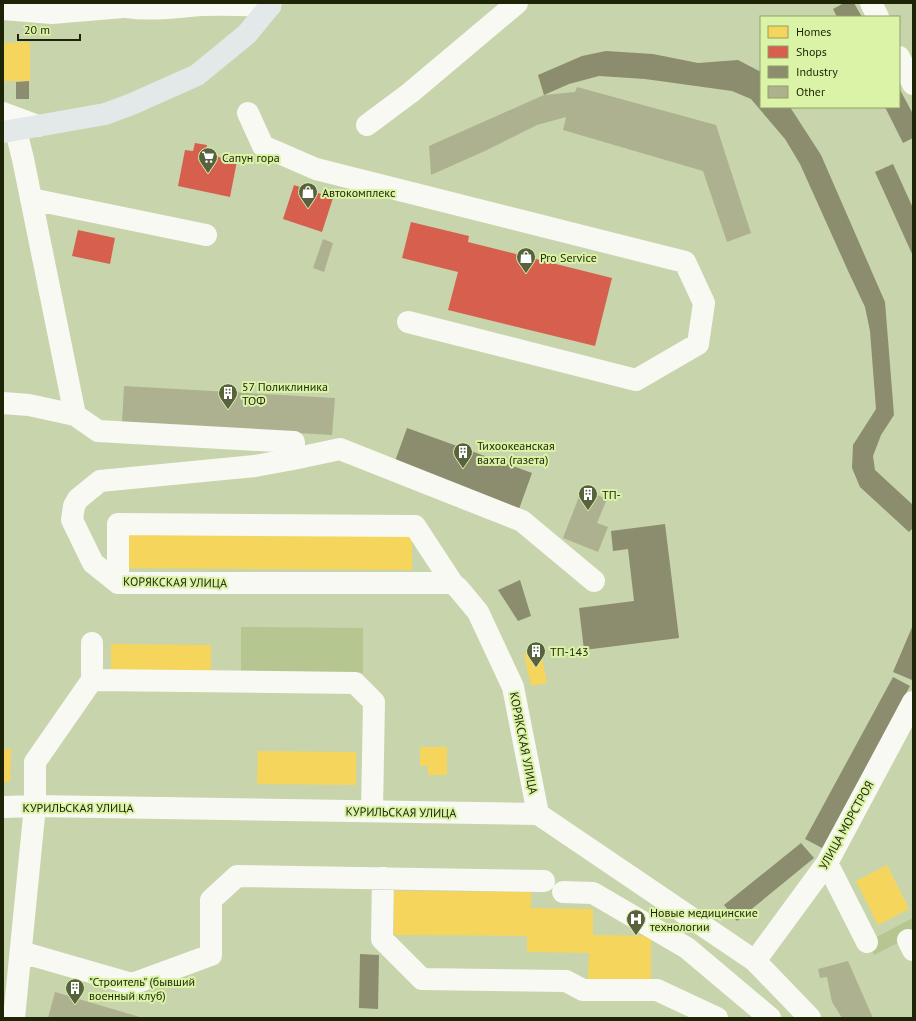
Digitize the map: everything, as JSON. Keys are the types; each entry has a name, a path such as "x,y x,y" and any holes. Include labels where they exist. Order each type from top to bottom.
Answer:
{"main road":[{"path":"9,131 105,114 132,104 197,74 247,34 270,4"}],"street":[{"path":"367,125 410,93 517,3"},
{"path":"871,3 878,16"},
{"path":"3,9 52,13 117,5 150,9 232,4 270,4"},
{"path":"900,59 913,84"},
{"path":"3,113 38,126"},
{"path":"248,113 263,146 316,169 685,262 704,303 698,344 636,380 408,322"},
{"path":"9,131 31,199 75,415"},
{"path":"31,199 206,235"},
{"path":"3,403 29,405 75,415 98,431 294,442 293,459"},
{"name":"КОРЯКСКАЯ УЛИЦА","path":"538,814 513,687 478,612 453,584 118,583 93,563 72,520 74,506 78,499 100,481 255,466 340,450 522,521 594,581"},
{"path":"118,583 118,524 415,526 453,584"},
{"path":"14,1018 15,940 35,806 35,762 92,680 92,643"},
{"path":"92,680 355,683 374,702 372,811"},
{"name":"УЛИЦА МОРСТРОЯ","path":"755,961 827,863 913,702"},
{"name":"КУРИЛЬСКАЯ УЛИЦА","path":"3,807 35,806 538,814"},
{"path":"538,814 755,961 810,1018"},
{"path":"827,863 867,942"},
{"path":"15,940 132,984 210,955 211,900 237,876 544,880"},
{"path":"383,878 382,939 422,979 566,981 583,990 657,990 717,1018"},
{"path":"563,892 593,893 687,948 770,1018"}],"green space":[{"path":"241,627 363,628 363,673 241,672"},
{"path":"913,918 913,935 874,955 867,942"}],"building: Homes":[{"path":"30,42 30,81 3,81 3,43"},
{"path":"124,529 412,531 412,570 124,568"},
{"path":"111,644 211,645 211,677 111,676"},
{"name":"ТП-143","path":"541,651 547,683 531,686 524,654"},
{"path":"420,747 447,747 447,775 428,775 428,766 420,766"},
{"path":"3,749 11,749 10,782 3,782"},
{"path":"258,751 356,752 356,785 257,784"},
{"path":"887,865 909,909 878,925 856,881"},
{"path":"394,891 531,892 531,908 593,909 593,935 651,936 651,981 588,980 589,953 527,952 527,936 394,935"}],"building: Shops":[{"name":"Сапун гора","path":"195,143 207,145 205,154 237,161 230,197 178,186 185,150 193,151"},
{"name":"Автокомплекс","path":"294,185 333,198 322,232 283,219"},
{"path":"411,222 469,236 468,242 612,278 595,346 448,310 458,272 402,258"},
{"path":"78,230 115,238 110,264 72,256"}],"building: Industry":[{"path":"844,3 854,3 861,16 836,16 833,9"},
{"path":"606,51 653,54 698,63 738,60 760,71 760,108 791,108 821,155 885,302 894,415 881,435 873,456 875,470 913,505 913,528 909,532 860,487 852,468 853,445 876,409 870,331 865,307 800,164 785,139 751,99 732,91 645,79 599,76 569,84 544,95 538,75 582,56"},
{"path":"29,81 29,99 16,99 16,82"},
{"path":"900,90 913,114 913,138 903,143 886,108 900,108"},
{"path":"893,164 913,208 913,256 875,172"},
{"name":"Тихоокеанская вахта (газета)","path":"407,428 532,473 519,509 394,464"},
{"path":"665,524 679,638 584,650 579,608 634,601 628,549 613,551 611,531"},
{"path":"520,580 531,616 518,621 498,590"},
{"path":"913,625 913,677 912,680 893,672"},
{"path":"893,677 910,686 822,848 805,839"},
{"path":"801,843 814,858 737,921 724,905"},
{"path":"360,954 379,955 378,1009 359,1008"}],"building: Other":[{"path":"577,87 716,125 751,233 727,242 703,171 563,130 566,117 537,125 487,150 431,175 429,146 544,95 575,92"},
{"path":"323,239 333,243 324,272 313,268"},
{"name":"57 Поликлиника ТОФ","path":"124,386 335,398 332,435 122,423"},
{"name":"ТП-","path":"582,489 607,499 597,523 608,527 598,552 563,538"},
{"path":"848,961 873,1018 842,1018 832,1002 827,977 820,978 818,969"},
{"name":"\"Строитель\" (бывший военный клуб)","path":"55,992 143,1018 48,1018"}],"place":[{"name":"Сапун гора","path":"208,174"},
{"name":"Автокомплекс","path":"308,209"},
{"name":"Pro Service","path":"526,274"},
{"name":"57 Поликлиника ТОФ","path":"228,410"},
{"name":"Тихоокеанская вахта (газета)","path":"463,469"},
{"name":"ТП-","path":"588,511"},
{"name":"ТП-143","path":"536,668"},
{"name":"Новые медицинские технологии","path":"636,936"},
{"name":"\"Строитель\" (бывший военный клуб)","path":"75,1005"}]}
